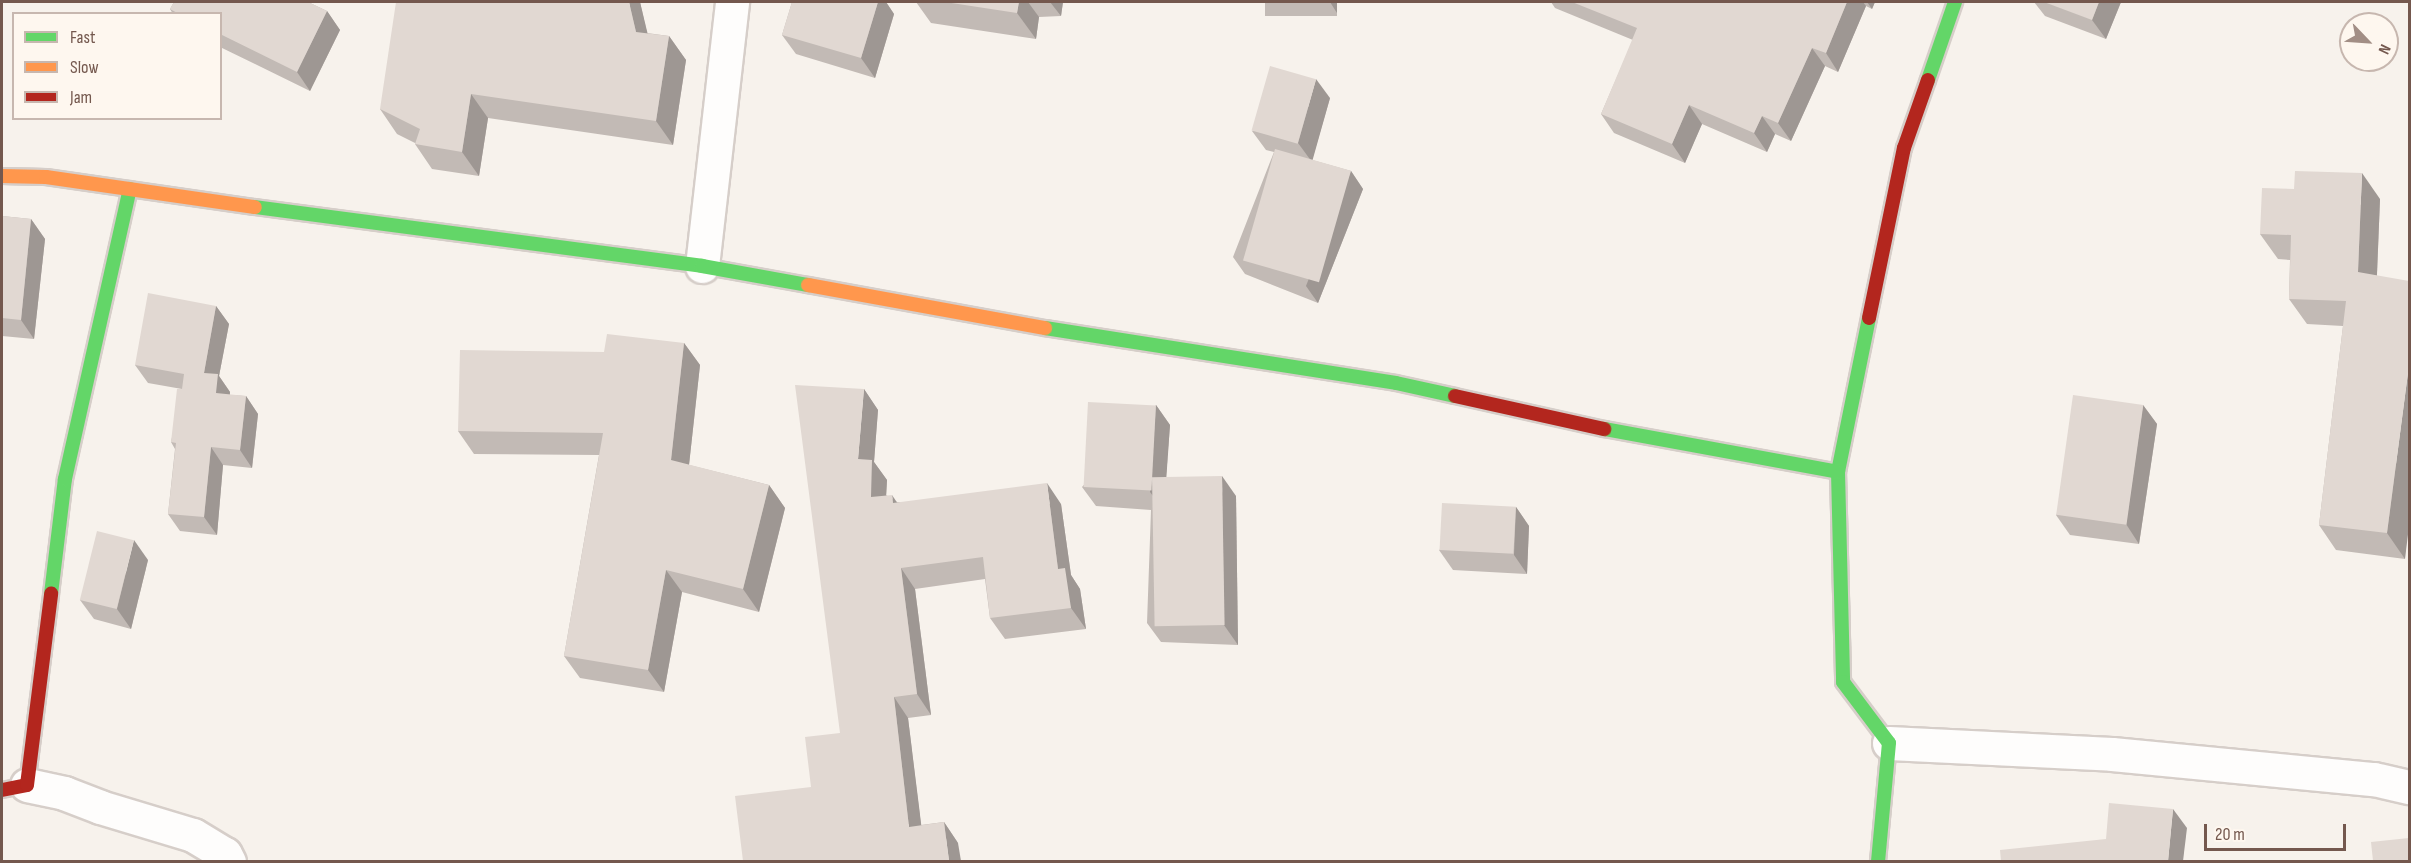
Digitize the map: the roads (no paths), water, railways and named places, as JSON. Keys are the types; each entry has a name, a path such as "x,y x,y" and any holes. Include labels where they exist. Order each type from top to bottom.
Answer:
{"street":[{"path":"702,266 732,2"},
{"path":"1878,861 1889,743 1843,682 1838,472 1904,148 1955,2"},
{"path":"2,176 46,177 423,231 702,266 997,320 1396,383 1656,440 1838,472"},
{"path":"130,189 65,479 14,788 64,793 100,807 193,835 225,854 229,861"},
{"path":"1889,743 2112,754 2374,779 2409,788"}]}
